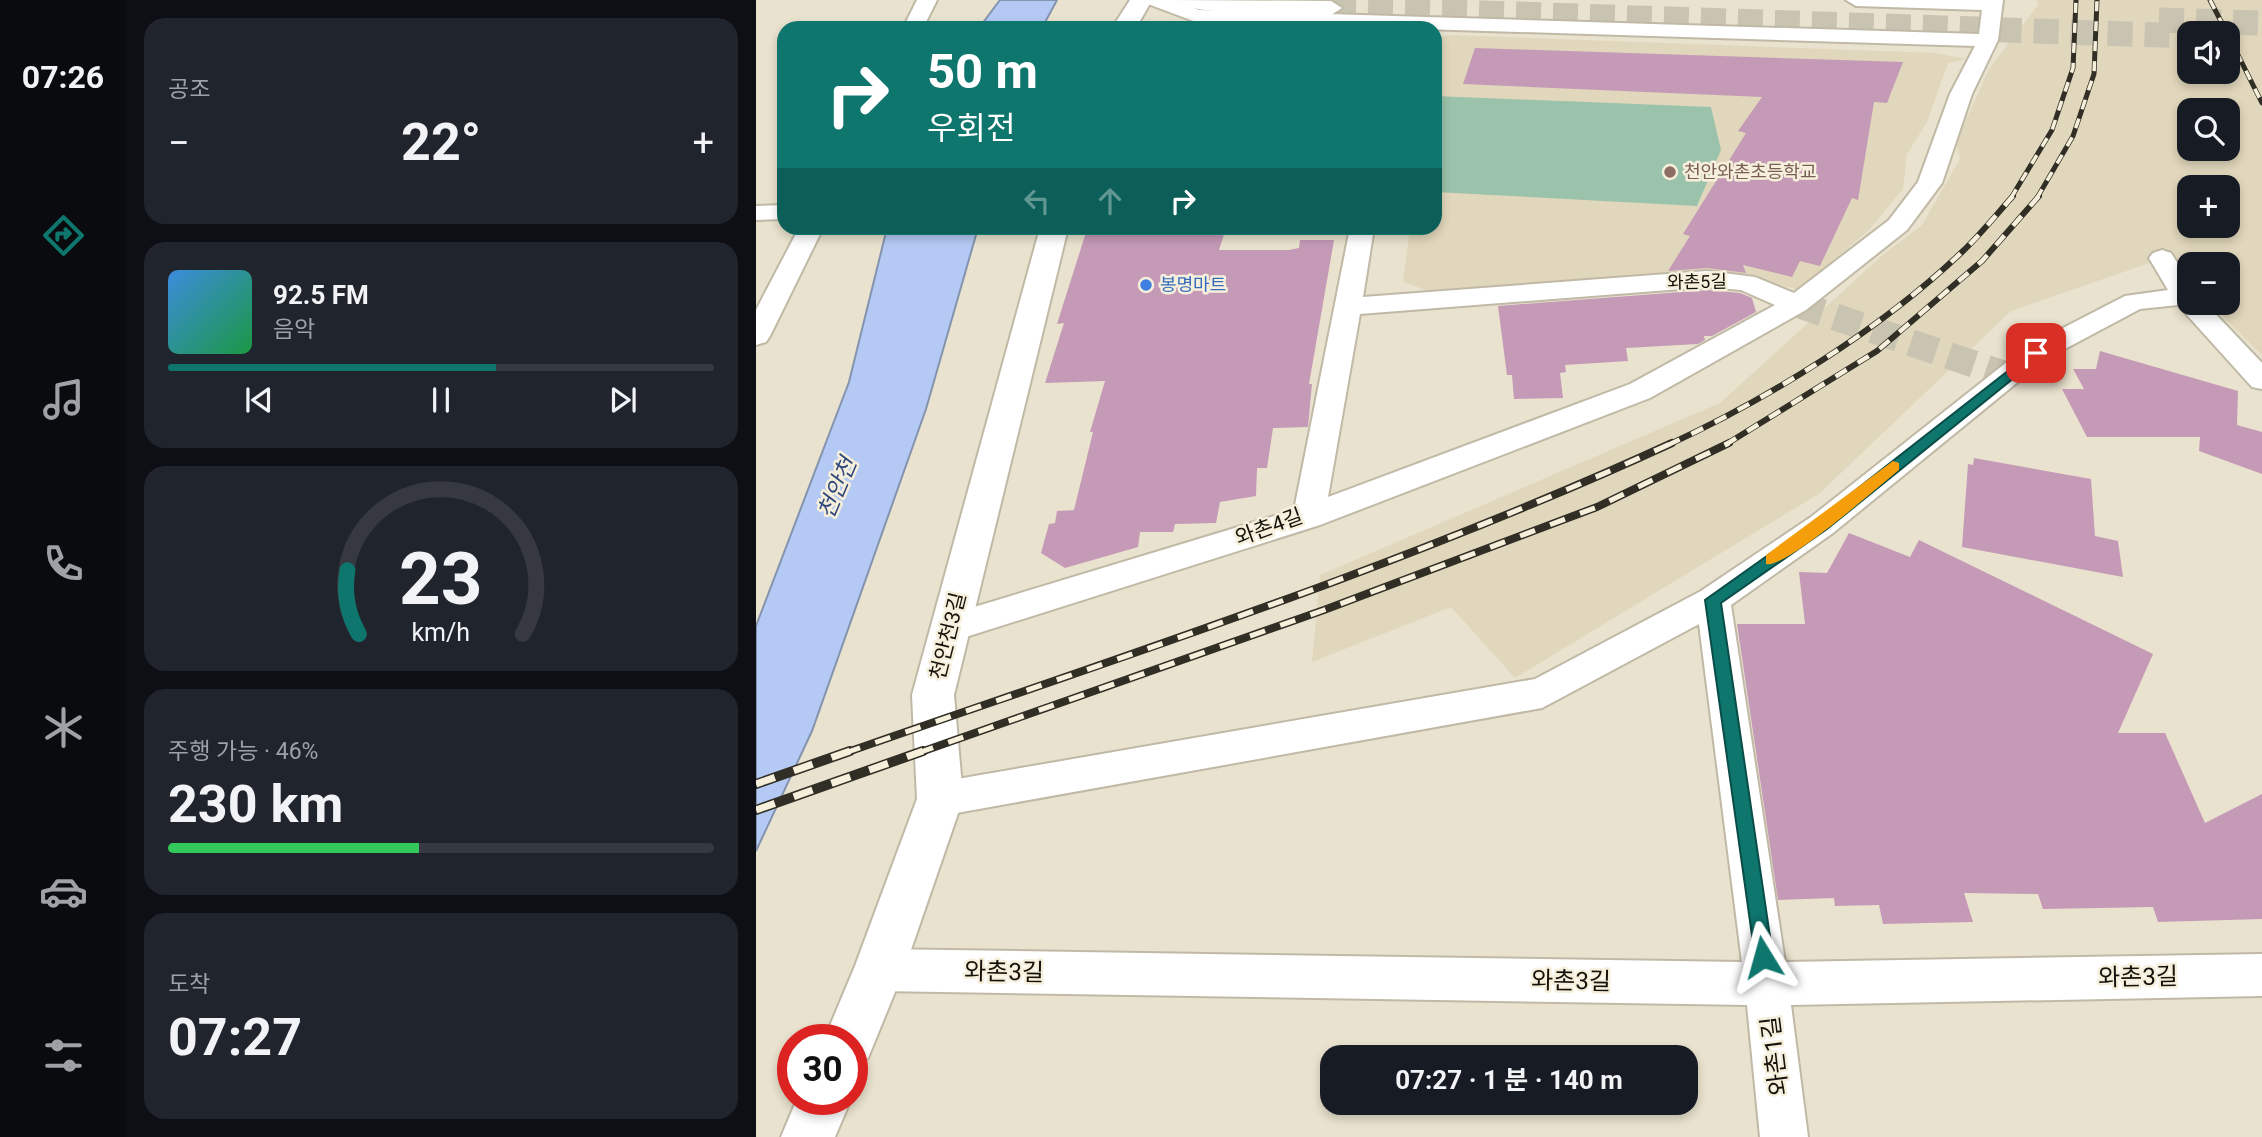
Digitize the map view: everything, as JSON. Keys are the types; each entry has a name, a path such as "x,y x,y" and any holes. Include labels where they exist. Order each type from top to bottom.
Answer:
{"street":[{"path":"916,21 927,0"},
{"path":"1128,21 1141,0"},
{"path":"1155,0 1196,16 1308,21"},
{"path":"1182,0 1237,6 1331,8"},
{"path":"1309,517 1640,391 1797,304 1898,225 1930,183 1961,94 1988,40 1992,2 1856,0"},
{"path":"1902,2 1929,10 1937,18 1939,27 1920,38"},
{"path":"1442,26 1988,40"},
{"path":"756,213 777,212"},
{"path":"756,335 807,235"},
{"name":"천안천3길","path":"856,1024 879,970 940,799 933,695 1052,235"},
{"name":"와촌4길","path":"950,628 1309,517 1361,235"},
{"path":"2162,258 2177,282"},
{"name":"와촌5길","path":"1347,307 1707,279 1746,283 1797,304"},
{"path":"940,799 1542,693 1713,600 1822,525 2036,353 2134,302 2177,300"},
{"path":"2202,315 2262,380"},
{"name":"와촌1길","path":"1713,600 1766,984 1784,1137"},
{"name":"와촌3길","path":"879,970 1766,984 2262,975"},
{"path":"808,1137 817,1115"}],"shaded area":[{"path":"2037,0 2262,0 2262,355 2221,315 2240,315 2240,252 2177,252 2177,276 2155,261 2011,311 1820,493 1515,678 1451,607 1312,662 1320,575 1720,403 1883,255 1922,225 1960,159 1956,142 1989,69 2038,5"},
{"name":"천안와촌초등학교","path":"1442,36 1936,53 1966,59 1948,63 1927,122 1907,154 1903,189 1869,230 1799,290 1751,276 1720,275 1426,290 1403,282 1409,235 1442,235"}],"green space":[{"path":"1442,96 1711,107 1721,150 1697,206 1442,192"}],"water":[{"path":"1000,0 1057,0 1046,21 984,21"},
{"name":"천안천","path":"885,235 976,235 926,409 812,731 756,851 756,626 849,382"}],"building":[{"path":"1475,48 1903,62 1887,103 1874,102 1858,200 1852,198 1820,266 1800,261 1792,277 1743,265 1746,273 1707,268 1668,271 1690,236 1683,234 1746,133 1738,131 1762,97 1463,84"},
{"path":"1085,235 1224,235 1219,250 1289,250 1299,248 1300,240 1334,240 1309,384 1312,384 1308,427 1273,428 1267,468 1257,468 1256,496 1220,502 1216,523 1175,524 1173,532 1140,532 1138,547 1065,568 1041,553 1049,524 1055,523 1057,511 1074,510 1093,432 1090,432 1105,381 1045,383 1064,323 1057,324"},
{"path":"1707,290 1740,293 1752,298 1756,312 1712,336 1704,336 1705,340 1698,344 1626,348 1628,361 1565,365 1566,372 1560,373 1563,398 1514,399 1512,375 1507,375 1498,306"},
{"path":"2100,351 2238,391 2237,425 2262,432 2262,474 2199,451 2200,437 2087,437 2062,389 2084,389 2073,369 2096,369"},
{"path":"1974,458 2091,479 2095,536 2118,541 2123,577 1962,547 1968,464 1973,465"},
{"path":"1849,533 1910,557 1919,540 2153,654 2118,733 2165,733 2205,823 2262,794 2262,919 2158,922 2153,907 2043,909 2038,894 1964,893 1973,922 1883,924 1879,905 1835,906 1834,898 1778,900 1737,624 1805,624 1799,572 1827,573"}],"tunnel":[{"path":"1331,8 2177,36"},
{"path":"2159,20 2262,23"},
{"path":"1797,304 2006,375"}],"railway":[{"path":"2011,198 2052,130 2073,68 2076,0"},
{"path":"2037,198 2073,136 2094,74 2097,0"},
{"path":"2210,0 2221,21"},
{"path":"2240,59 2262,103"},
{"path":"1668,445 1746,406 1860,335 1962,252 2013,196"},
{"path":"1725,445 1877,351 1982,261 2039,196"},
{"path":"845,753 1366,570 1571,488 1672,443"},
{"path":"918,753 1324,610 1597,507 1725,445"},
{"path":"756,784 850,751"},
{"path":"756,810 923,751"}],"slow traffic":[{"path":"1772,559 1822,525 1893,467"}],"place":[{"name":"천안와촌초등학교","path":"1670,172"},
{"name":"봉명마트","path":"1146,285"}],"route":[{"path":"1763,957 1713,600 1822,525 2036,353"}]}
